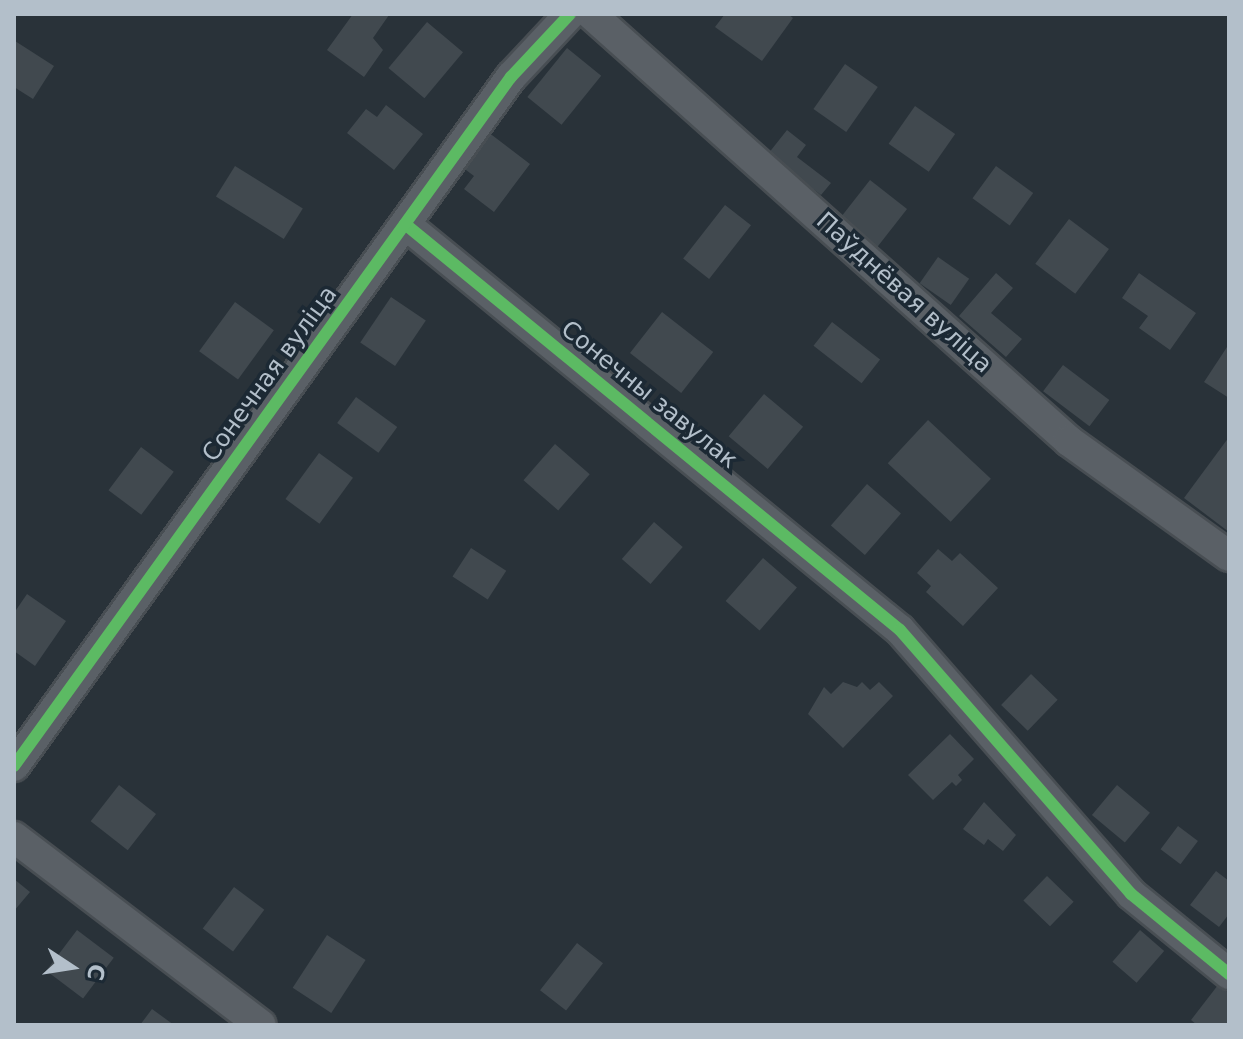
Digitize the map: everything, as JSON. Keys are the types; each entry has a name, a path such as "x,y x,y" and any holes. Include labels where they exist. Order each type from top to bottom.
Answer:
{"street":[{"name":"Сонечная вуліца","path":"14,766 511,77 570,14"},
{"name":"Паўднёвая вуліца","path":"591,14 1069,441 1229,556"},
{"name":"Сонечны завулак","path":"405,224 900,630 1131,894 1229,974"},
{"path":"14,837 261,1025"}],"building":[{"path":"353,14 389,15 373,38 383,50 364,77 327,50"},
{"path":"725,14 788,14 793,18 762,61 715,27"},
{"path":"427,22 463,52 424,98 388,68"},
{"path":"15,41 54,66 33,99 14,87"},
{"path":"567,48 601,76 562,125 527,97"},
{"path":"845,64 878,87 846,132 813,109"},
{"path":"386,105 423,134 394,170 347,133 366,109 377,117"},
{"path":"915,106 955,134 929,172 889,144"},
{"path":"787,130 806,145 797,157 831,183 821,195 768,154"},
{"path":"488,132 530,164 494,212 464,189 474,176 462,167"},
{"path":"235,166 303,208 284,239 216,197"},
{"path":"996,166 1033,193 1010,225 972,198"},
{"path":"870,180 907,209 877,247 840,218"},
{"path":"725,205 751,225 709,279 683,259"},
{"path":"1069,219 1109,249 1075,294 1035,264"},
{"path":"938,257 969,279 951,305 920,283"},
{"path":"996,273 1013,288 991,313 1022,339 1006,357 959,316"},
{"path":"1139,273 1196,313 1170,350 1139,328 1148,316 1122,298"},
{"path":"391,297 426,320 395,366 360,343"},
{"path":"235,302 274,330 238,380 199,351"},
{"path":"662,312 713,352 681,393 630,353"},
{"path":"832,322 880,360 862,383 814,346"},
{"path":"1229,344 1229,398 1204,382"},
{"path":"1063,365 1109,400 1089,426 1043,391"},
{"path":"764,394 803,427 768,469 729,436"},
{"path":"356,397 397,427 378,453 337,423"},
{"path":"928,420 991,479 951,522 888,463"},
{"path":"1229,437 1229,532 1184,498"},
{"path":"555,444 590,474 558,510 524,480"},
{"path":"141,447 174,472 141,515 109,490"},
{"path":"319,453 353,478 319,524 285,499"},
{"path":"867,484 901,514 865,555 831,526"},
{"path":"654,522 683,547 651,584 622,559"},
{"path":"471,548 506,571 488,599 452,577"},
{"path":"938,549 952,561 960,553 998,588 963,626 926,592 931,586 917,573"},
{"path":"763,558 797,588 760,631 726,601"},
{"path":"27,594 66,621 35,666 14,651 14,613"},
{"path":"1031,674 1058,700 1028,731 1001,705"},
{"path":"843,682 857,687 862,682 870,690 879,682 893,696 843,748 808,714 824,687 831,694"},
{"path":"950,734 974,759 958,775 962,780 956,786 952,782 933,800 908,775"},
{"path":"119,785 156,814 128,850 91,821"},
{"path":"1117,785 1150,813 1125,843 1092,815"},
{"path":"984,802 1016,835 1003,851 988,839 984,845 963,829"},
{"path":"1178,826 1198,841 1181,864 1161,849"},
{"path":"1216,871 1229,881 1229,914 1219,927 1190,905"},
{"path":"1047,876 1074,902 1050,926 1023,900"},
{"path":"14,879 30,892 14,911"},
{"path":"234,887 264,910 233,951 203,929"},
{"path":"77,930 114,958 83,998 46,971"},
{"path":"1140,930 1164,951 1137,983 1112,962"},
{"path":"327,935 366,960 331,1013 293,988"},
{"path":"577,943 603,963 566,1011 540,990"},
{"path":"1218,985 1229,993 1229,1025 1197,1025 1191,1020"},
{"path":"152,1009 174,1025 140,1025"}],"cycle path":[{"path":"14,766 511,77 570,14"},
{"path":"405,224 900,630 1131,894 1229,974"}]}
